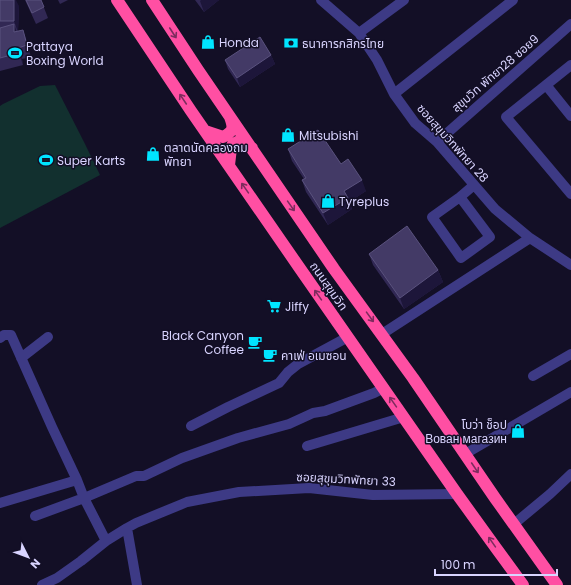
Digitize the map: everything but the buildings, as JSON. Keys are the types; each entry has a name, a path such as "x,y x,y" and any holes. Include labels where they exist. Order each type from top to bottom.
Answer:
{"highway":[{"name":"ถนนสุขุมวิท","path":"117,0 205,131 457,494 523,585"},
{"name":"ถนนสุขุมวิท","path":"152,0 334,270 382,334 557,585"},
{"path":"205,131 223,137 228,134 232,131 233,126 230,116"},
{"path":"229,165 230,148 233,144 243,141 252,148"}],"street":[{"name":"ซอยสุขุมวิทพัทยา 28","path":"323,0 359,33 377,60 394,94 415,123 437,142 495,209 530,238 571,265"},
{"path":"359,33 404,0"},
{"path":"394,94 512,0"},
{"name":"สุขุมวิท พัทยา28 ซอย9","path":"437,142 571,24"},
{"path":"571,65 506,117 571,194"},
{"path":"546,85 571,116"},
{"path":"460,197 490,237 461,258 432,217 474,185"},
{"path":"382,334 530,238"},
{"path":"0,338 4,335 10,335 84,498 106,541"},
{"path":"191,426 279,383 288,372 298,364 348,336"},
{"path":"21,358 48,337"},
{"path":"533,376 571,354"},
{"path":"35,516 84,498 136,476 144,476 182,458 238,438 289,424 313,413 325,411 384,388"},
{"path":"465,454 571,392"},
{"path":"307,446 404,417"},
{"path":"514,524 571,474"},
{"path":"0,503 77,480"},
{"name":"ซอยสุขุมวิทพัทยา 33","path":"42,585 58,578 106,541 127,528 187,502 239,492 309,488 373,495 457,494"},
{"path":"127,528 137,585"}],"green space":[{"name":"Super Karts","path":"55,85 100,175 0,228 0,106 40,86"}],"place":[{"name":"Honda","path":"208,42"},
{"name":"ธนาคารกสิกรไทย","path":"291,43"},
{"name":"Pattaya Boxing World","path":"15,53"},
{"name":"Mitsubishi","path":"288,135"},
{"name":"ตลาดนัดคลองถม พัทยา","path":"153,154"},
{"name":"Super Karts","path":"46,160"},
{"name":"Tyreplus","path":"328,201"},
{"name":"Jiffy","path":"274,306"},
{"name":"Black Canyon Coffee","path":"255,342"},
{"name":"คาเฟ่ อเมซอน","path":"270,355"},
{"name":"โบว่า ช็อป Вован магазин","path":"518,431"}]}
